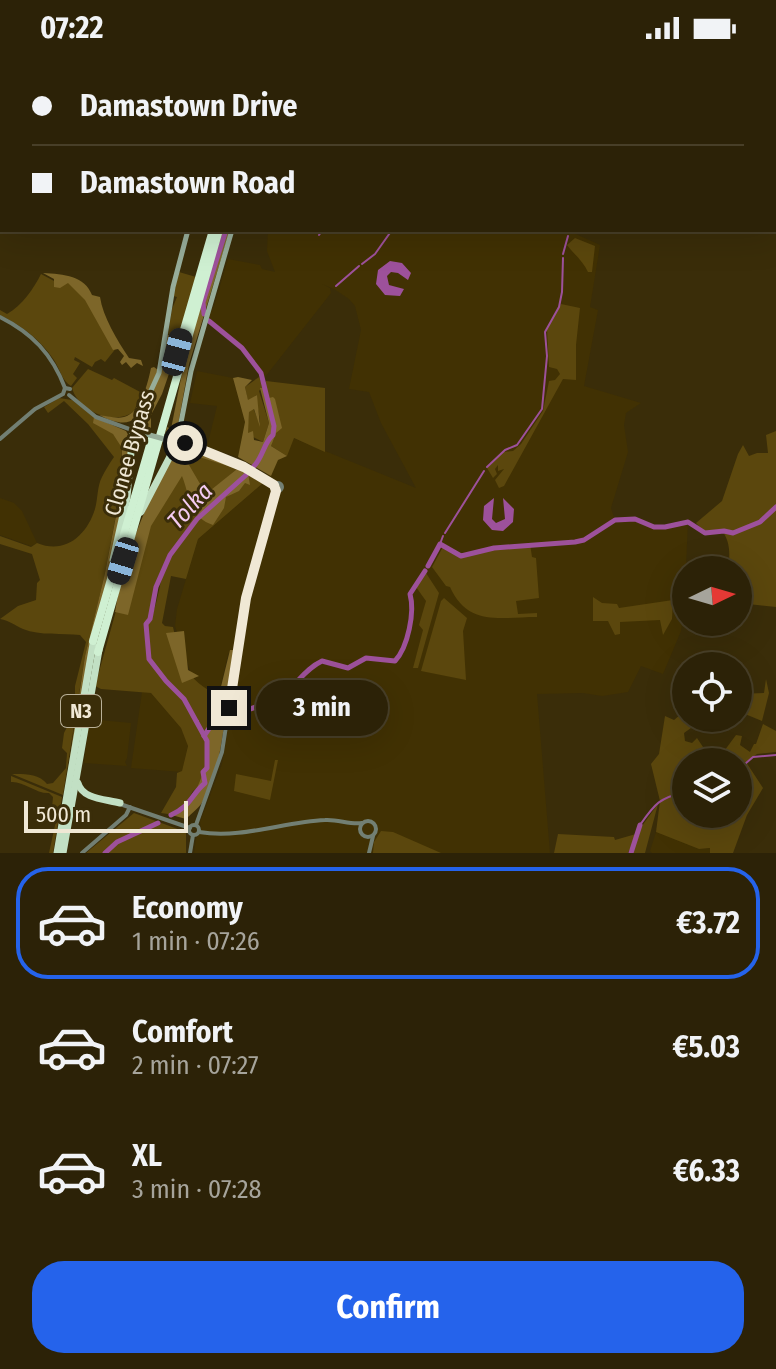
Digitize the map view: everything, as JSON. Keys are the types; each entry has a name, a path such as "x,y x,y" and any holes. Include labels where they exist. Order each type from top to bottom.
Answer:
{"highway":[{"name":"Clonee Bypass","path":"93,641 215,232"},
{"name":"Clonee Bypass","path":"98,652 215,232"},
{"path":"93,641 127,497 133,430"},
{"path":"98,652 138,521 171,444"},
{"name":"N3","path":"57,853 93,641"},
{"name":"N3","path":"64,853 98,652"},
{"path":"79,758 79,785 86,795 120,803"},
{"path":"64,853 76,801 86,795"}],"main road":[{"path":"187,232 170,301 159,373 133,430 171,444 180,434 191,371 231,232"},
{"path":"140,417 138,426 145,434"}],"street":[{"path":"0,317 36,340 56,367 66,395 96,417 133,430"},
{"path":"0,439 35,409 66,395"},
{"path":"118,427 130,425 140,417"},
{"path":"183,422 182,439 194,448"},
{"path":"171,444 194,448"},
{"path":"171,444 232,461 275,488 246,598 222,752 196,825 199,832"},
{"path":"120,803 190,828 196,825"},
{"path":"82,853 126,815 130,807"},
{"path":"193,835 199,832 230,834 323,820 355,824 368,821 375,825 376,830 370,836 369,853"},
{"path":"360,830 362,823"},
{"path":"355,824 370,836"},
{"path":"190,828 193,835 190,853"}],"shaded area":[{"path":"220,232 229,232 189,364 176,436 169,439 164,437 167,427 171,429 183,368"},
{"path":"268,232 571,232 600,245 590,307 598,310 584,386 641,403 626,413 624,425 628,452 611,508 615,520 635,519 654,527 688,522 686,556 672,556 672,636 679,636 663,674 641,666 628,692 602,696 583,693 537,694 550,853 194,853 200,822 222,764 246,624 239,623 235,648 228,654 218,697 194,682 175,626 177,609 198,539 263,483 281,440 293,438 416,488 381,423 369,392 349,389 361,330 355,306 349,299 334,289 322,284 330,288 331,293 265,377 243,347 208,317 228,259 260,265 262,269 275,272 267,251"},
{"path":"575,238 595,246 592,272 588,272 567,245"},
{"path":"390,261 402,263 411,273 408,280 398,273 391,272 387,276 389,285 404,289 400,296 385,295 376,284 378,270"},
{"path":"179,272 196,277 178,337 168,334"},
{"path":"43,273 73,277 84,284 92,295 100,297 107,320 120,344 129,358 141,360 143,366 137,363 131,368 126,362 122,365 120,362 124,356 118,349 113,350 85,300 68,283 60,288 54,287 54,279"},
{"path":"41,274 56,282 65,278 84,294 117,347 105,362 101,359 92,367 75,357 74,360 80,363 73,374 77,378 71,386 37,339 0,315 0,310 7,314 23,302"},
{"path":"561,304 580,308 576,380 563,379 504,486 499,488 495,480 504,469 498,471 498,465 493,478 487,468 503,452 513,451 521,444 543,411 549,381 560,374 557,369 549,367 547,329"},
{"path":"167,334 175,339 172,365 151,415 151,428 149,432 144,432 139,424 162,367"},
{"path":"154,367 158,370 140,414 125,422 99,415 118,418 135,410"},
{"path":"88,369 142,393 134,411 126,416 108,417 82,404 72,388"},
{"path":"197,371 233,378 245,422 238,457 207,447 217,406 190,403"},
{"path":"259,377 263,386 259,391 269,423 263,442 247,434 249,411 253,408 260,424 257,395 248,401 245,387"},
{"path":"233,378 252,380 245,387 248,400 257,395 260,427 254,409 249,412 248,433 253,431 254,440 263,442 269,423 260,388 266,387 269,398 275,399 282,428 276,433 271,446 287,456 278,460 271,476 238,457 245,422"},
{"path":"266,381 325,388 325,452 294,438 287,456 271,446"},
{"path":"59,398 72,400 94,417 118,438 122,448 119,499 85,656 63,795 12,774 35,776 47,784 53,783 66,768 67,753 62,748 64,733 75,711 75,686 86,642 80,635 37,633 0,619 18,606 36,600 40,580 32,554 0,544 0,536 31,547 37,543 57,546 74,540 91,518 100,481 114,457 88,424 64,401 48,413 44,407"},
{"path":"94,417 126,431 131,440 125,498 65,790 85,656 121,490 122,448 113,434 93,423"},
{"path":"776,431 776,607 752,604 752,556 729,556 727,539 721,529 705,533 696,523 722,501 743,445 749,456 768,453 766,435"},
{"path":"192,450 248,473 250,485 245,483 239,491 226,497 224,508 213,525 195,511 182,476 151,526 128,615 115,612 124,571 138,530 175,454","holes":["196,456 237,469 206,494 189,465"]},
{"path":"188,453 237,469 201,500 199,514 168,555 155,584 150,617 145,627 153,613 166,564 186,533 248,473 263,483 198,539 186,579 171,576 162,623 173,627 182,660 192,676 219,696 205,736 185,697 174,689 149,657 145,630 148,658 168,685 184,699 208,746 207,768 200,786 193,791 183,808 168,814 161,813 176,787 177,773 182,771 188,746 181,728 151,693 95,686 128,568"},
{"path":"0,498 14,503 22,511 37,543 31,546 0,535"},
{"path":"494,498 492,519 496,523 505,519 503,498 514,509 513,522 503,531 492,530 483,520 484,506"},
{"path":"530,544 532,557 536,558 539,598 516,601 518,614 537,613 537,617 498,618 476,614 457,600 432,567 444,545 451,553 461,556"},
{"path":"426,573 439,593 418,668 413,668 423,630 419,625 426,601 416,587"},
{"path":"593,597 602,603 617,604 619,608 672,600 672,619 663,635 660,620 620,622 620,634 615,635 608,621 593,621"},
{"path":"444,598 467,618 463,631 466,680 421,671"},
{"path":"184,631 188,670 199,676 182,683 166,633"},
{"path":"230,650 235,650 221,746 211,784 202,803 186,819 168,814 184,806 200,781 207,752 205,736 216,707"},
{"path":"766,679 769,693 762,721 752,717 752,693 764,693"},
{"path":"142,692 151,693 181,728 188,745 182,772 131,768"},
{"path":"665,716 672,719 672,732 685,732 685,741 692,743 697,738 705,748 672,748 672,828 742,828 733,853 710,853 710,848 699,849 656,832 660,801 651,764 659,754"},
{"path":"89,719 131,723 127,766 84,763"},
{"path":"763,724 776,731 776,752 752,758 752,748"},
{"path":"736,735 742,736 740,745 744,748 726,748"},
{"path":"275,760 278,760 270,800 234,791 236,774 271,781"},
{"path":"752,771 763,788 752,807"},
{"path":"11,776 62,797 53,853 49,853 57,816 52,808 53,797 49,793 11,782"},
{"path":"658,804 645,853 633,853 635,838 628,853 554,853 558,834 614,837 615,840 636,834"},
{"path":"134,813 186,832 186,853 86,853"},
{"path":"381,831 393,832 441,853 373,853 374,842"},
{"path":"656,832 699,849 711,848 710,853 652,853"}],"waterway":[{"name":"Tolka","path":"204,314 203,302 225,232"},
{"path":"362,264 375,254 391,232"},
{"path":"563,254 568,236"},
{"path":"487,467 505,450 517,445 542,409 547,356 545,332 559,307 563,258"},
{"path":"336,286 359,266"},
{"name":"Tolka","path":"209,321 242,348 261,373 274,426 273,435 254,466"},
{"path":"445,533 484,471"},
{"name":"Tolka","path":"171,815 187,804 205,783 203,772 207,768 207,741 184,699 149,659 146,624 150,619 156,587 170,555 197,519 246,475"},
{"path":"428,566 440,544 461,556 494,548 575,542 584,540 615,520 635,519 654,527 688,522 705,533 733,533 760,522 776,507"},
{"path":"440,544 443,536"},
{"path":"265,704 283,694 322,661 348,668 366,658 395,661 404,647 409,629 412,610 410,594 425,571"},
{"path":"232,715 262,705"},
{"path":"204,736 216,718 223,717"},
{"path":"752,758 776,755"},
{"path":"640,825 659,802 672,795"},
{"name":"Tolka","path":"105,853 117,842 158,823"},
{"path":"631,853 640,825"}],"route":[{"path":"185,443 244,467 274,485 276,491 246,598 229,708"}]}
